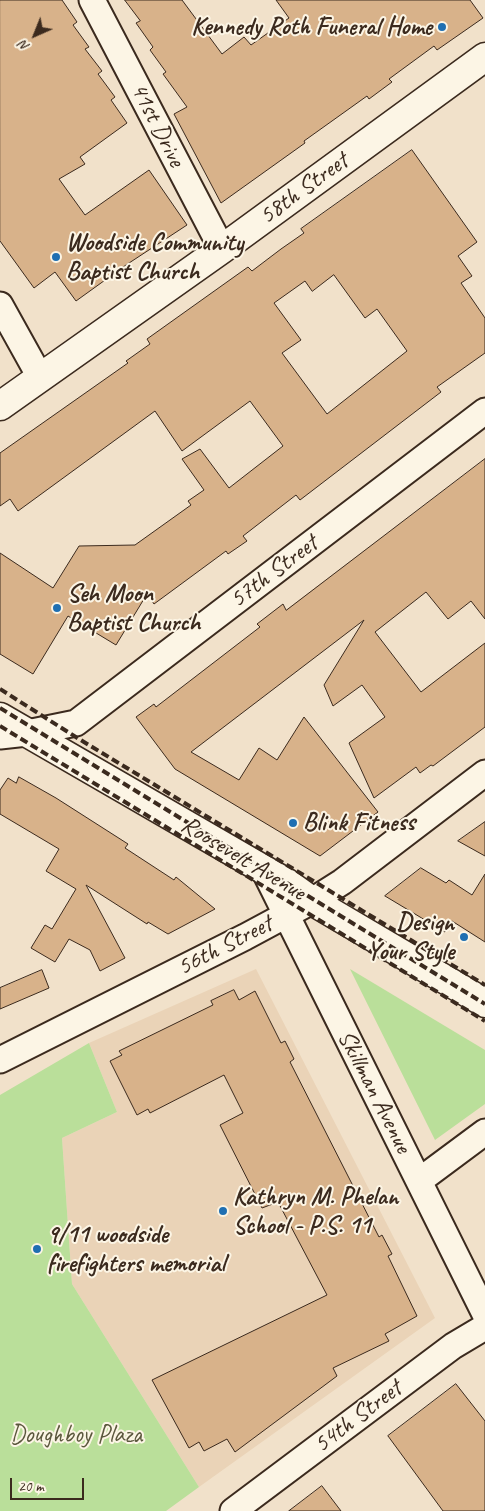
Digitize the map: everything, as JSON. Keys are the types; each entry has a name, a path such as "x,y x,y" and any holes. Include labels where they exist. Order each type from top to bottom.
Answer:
{"street":[{"name":"41st Drive","path":"92,0 222,249"},
{"name":"58th Street","path":"0,406 222,249 485,57"},
{"path":"0,305 40,377"},
{"name":"57th Street","path":"0,736 27,733 76,723 485,411"},
{"name":"Roosevelt Avenue","path":"0,717 264,870 485,1003"},
{"name":"56th Street","path":"0,1060 245,937 312,900 342,882 485,773"},
{"name":"Skillman Avenue","path":"264,870 485,1314"},
{"path":"419,1181 485,1132"},
{"name":"54th Street","path":"233,1511 453,1346 485,1327"}],"shaded area":[{"name":"Kathryn M. Phelan School - P.S. 11","path":"256,969 435,1318 199,1487 72,1284 62,1138 117,1112 89,1043"}],"green space":[{"path":"350,969 485,1050 485,1104 435,1140"},
{"name":"Doughboy Plaza","path":"89,1043 117,1112 62,1138 72,1284 199,1487 166,1511 0,1511 0,1095"}],"building":[{"path":"0,0 62,0 77,22 73,25 89,47 85,49 102,71 98,74 115,97 111,100 127,123 80,157 85,164 59,179 85,215 149,170 187,225 76,301 55,272 34,288 0,241"},
{"path":"125,0 182,0 222,54 244,37 251,45 289,18 276,0 470,0 483,18 437,50 434,46 389,79 392,82 369,99 367,96 221,203 174,114 187,107 163,74 166,72 150,50 153,47 136,23 140,21"},
{"path":"412,150 477,242 458,256 472,276 461,283 485,318 485,353 437,387 441,392 300,500 296,495 243,536 247,541 228,554 226,551 154,604 147,594 116,645 68,616 33,674 0,654 0,553 53,588 79,546 135,545 191,505 188,501 204,490 182,459 200,449 229,488 283,446 250,401 182,451 155,411 18,511 10,499 0,506 0,453 128,363 126,361 150,344 147,339 248,267 252,271 304,233 301,229","holes":["334,275 365,318 377,309 407,351 327,414 282,353 301,340 274,303 305,281 312,291"]},
{"path":"485,459 485,619 471,601 448,619 426,592 375,632 421,692 485,643 485,727 433,766 431,765 420,773 416,767 374,798 349,743 385,717 362,685 333,706 324,685 364,620 191,752 239,780 259,748 277,760 304,717 378,812 320,856 175,769 136,717 154,704 156,707 260,627 257,624 283,604 286,610"},
{"path":"19,777 128,844 125,848 174,880 176,877 215,909 168,934 148,922 147,924 86,885 125,958 100,971 90,950 69,939 55,962 31,948 45,925 52,929 76,889 46,871 59,849 0,814 0,790 8,778 16,783"},
{"path":"485,822 485,856 458,841"},
{"path":"421,868 446,883 449,880 472,895 485,874 485,942 452,921 445,932 385,896"},
{"path":"42,970 49,988 0,1009 0,988"},
{"path":"234,990 239,1000 255,991 281,1043 285,1041 294,1059 290,1062 379,1237 382,1235 392,1254 388,1256 417,1316 385,1334 389,1341 333,1368 337,1376 235,1452 227,1439 204,1451 199,1442 189,1448 152,1380 327,1295 278,1202 262,1208 220,1125 243,1113 224,1075 150,1113 148,1109 137,1115 110,1061 122,1055 119,1051 213,1005 211,1001"},
{"path":"456,1384 485,1421 485,1511 443,1511 388,1436"},
{"path":"322,1486 341,1511 289,1511"}],"railway":[{"path":"0,689 79,739 485,985"},
{"path":"0,708 485,1004"},
{"path":"0,726 485,1021"}],"place":[{"name":"Kennedy Roth Funeral Home","path":"442,27"},
{"name":"Woodside Community Baptist Church","path":"56,257"},
{"name":"Seh Moon Baptist Church","path":"57,608"},
{"name":"Blink Fitness","path":"293,823"},
{"name":"Design Your Style","path":"464,937"},
{"name":"Kathryn M. Phelan School - P.S. 11","path":"223,1211"},
{"name":"9/11 woodside firefighters memorial","path":"37,1249"}]}
